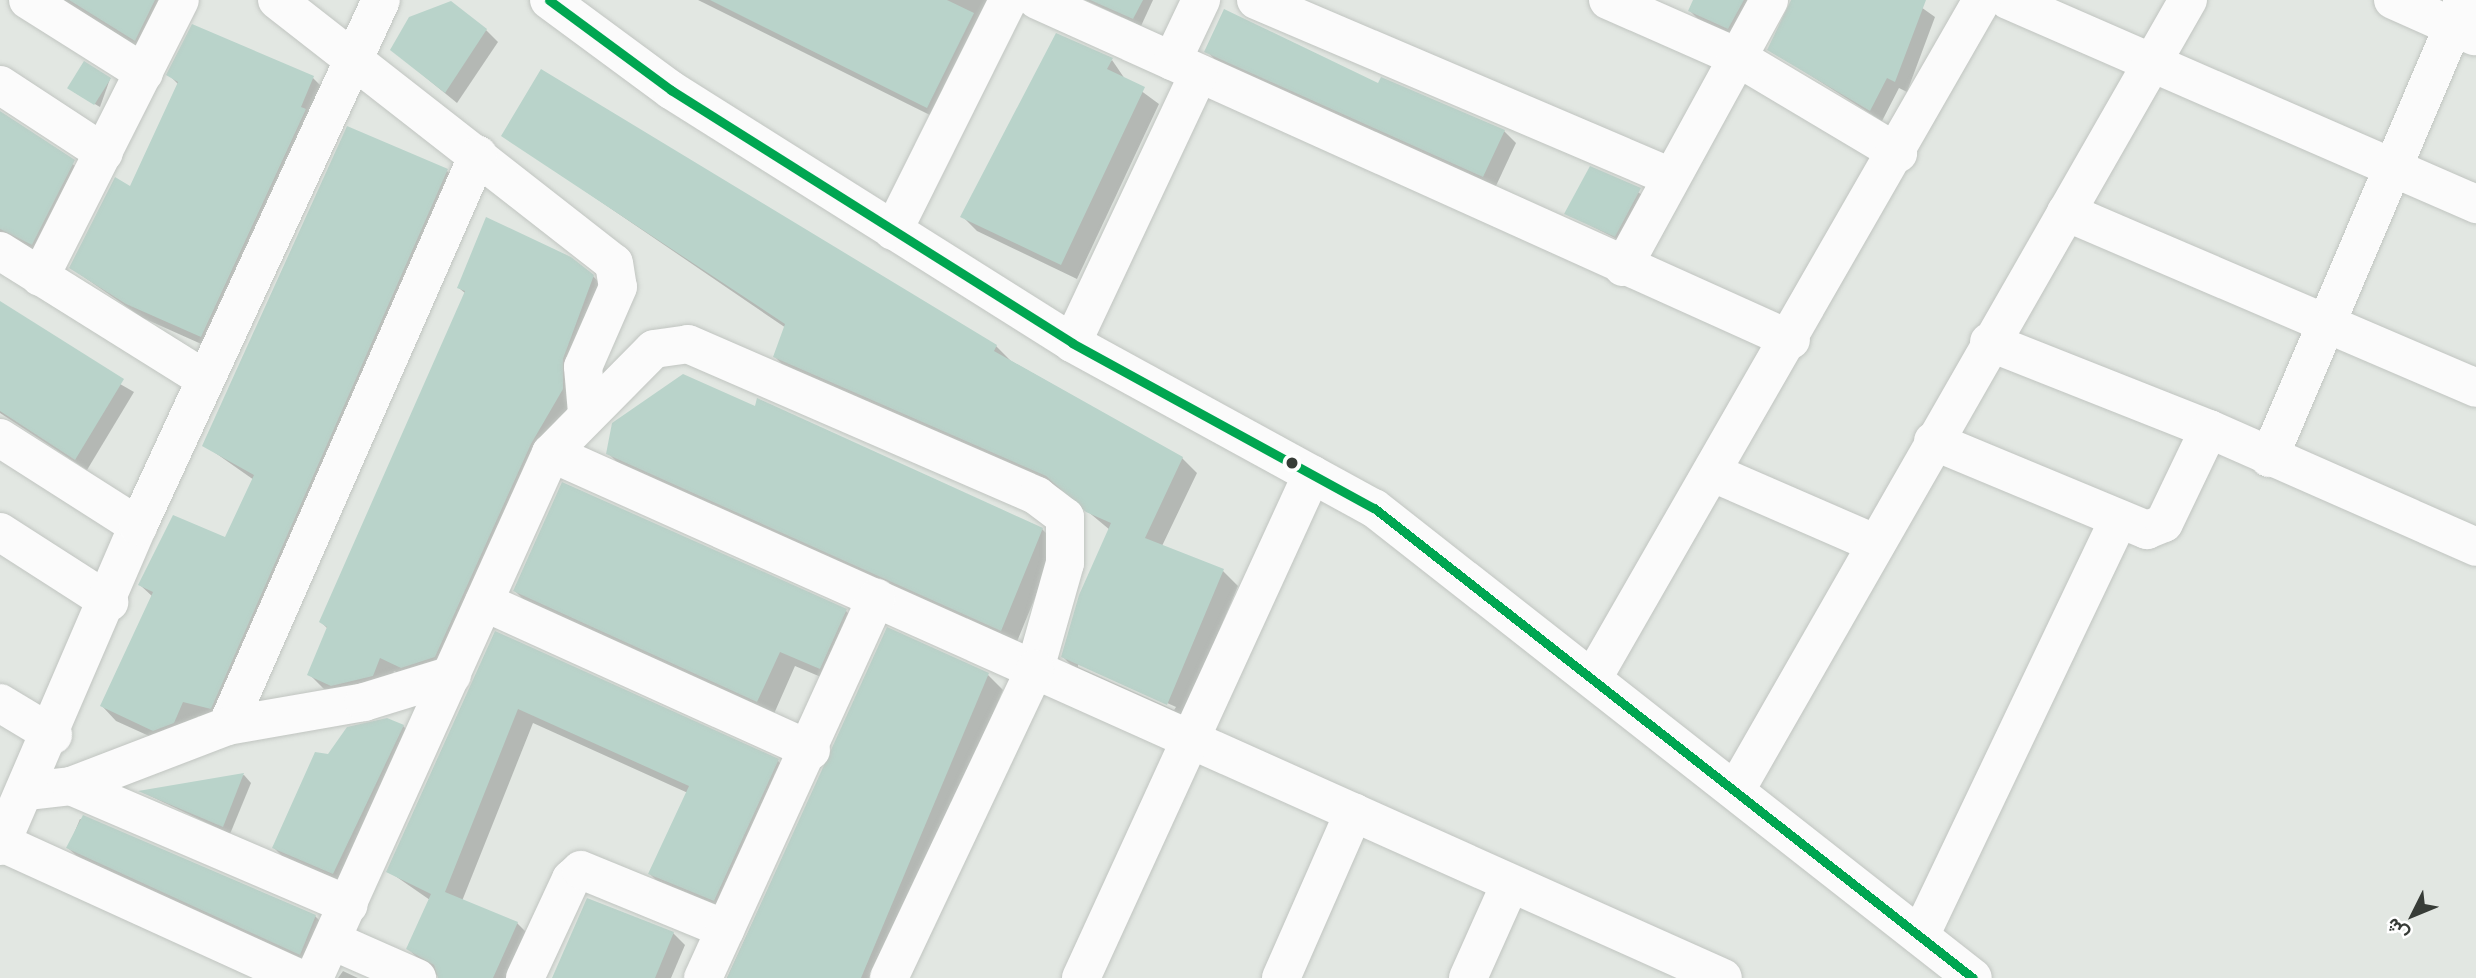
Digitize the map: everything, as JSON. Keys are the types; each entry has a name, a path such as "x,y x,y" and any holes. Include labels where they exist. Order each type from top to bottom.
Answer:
{"street":[{"path":"28,0 144,73"},
{"path":"40,277 180,0"},
{"path":"277,0 478,155 620,272 583,367 587,412"},
{"path":"298,978 1,843 53,735 138,526 381,0"},
{"path":"549,0 671,90 1072,343 1312,474 1448,560 1973,978"},
{"path":"1072,343 1186,67 1201,0"},
{"path":"1256,0 1671,177"},
{"path":"1608,0 1735,56 1898,153"},
{"path":"1623,267 1735,56 1769,0"},
{"path":"1594,676 1791,340 1982,0"},
{"path":"2008,0 2476,204"},
{"path":"1737,788 1989,342 2188,0"},
{"path":"2269,458 2394,169 2464,21 2393,0"},
{"path":"893,231 1011,2 1186,67 1623,267 1791,340"},
{"path":"0,85 104,153"},
{"path":"227,726 478,155"},
{"path":"2066,212 2476,388"},
{"path":"0,251 205,379"},
{"path":"1989,342 2208,429 2476,547"},
{"path":"314,978 551,453 587,412 654,349 688,344 1037,496 1065,517 1069,536 1035,669 889,978"},
{"path":"1933,441 2147,530 2164,523 2208,429"},
{"path":"0,438 138,526"},
{"path":"551,453 1195,738 1510,884 1723,978"},
{"path":"1713,473 1876,544"},
{"path":"1081,978 1195,738 1312,474"},
{"path":"1920,936 2119,519"},
{"path":"0,532 109,602"},
{"path":"703,978 811,750 876,598"},
{"path":"484,602 811,750"},
{"path":"27,791 71,786 227,726 364,702 452,675"},
{"path":"0,703 53,735"},
{"path":"71,786 349,905"},
{"path":"1281,978 1354,812"},
{"path":"525,978 571,879 581,870 725,929"},
{"path":"1468,978 1510,884"},
{"path":"333,941 417,978"}],"building":[{"path":"69,0 155,0 135,41"},
{"path":"710,0 947,0 974,13 927,108"},
{"path":"1090,0 1143,0 1133,19"},
{"path":"1693,0 1744,0 1728,29 1688,11"},
{"path":"1791,0 1926,0 1895,82 1887,78 1870,111 1767,50"},
{"path":"451,1 487,29 445,93 390,50 409,17"},
{"path":"1224,9 1378,83 1381,77 1505,130 1483,177 1204,52"},
{"path":"192,24 314,76 301,107 306,109 201,337 126,304 69,268 115,177 130,186 178,82 166,75"},
{"path":"1056,33 1113,58 1107,69 1145,87 1061,265 960,217"},
{"path":"84,61 111,78 94,105 67,88"},
{"path":"541,69 997,345 994,351 1183,457 1145,538 1224,569 1167,705 1061,657 1079,595 1111,523 1086,512 1046,476 773,357 785,324 501,136"},
{"path":"0,111 75,160 32,245 0,229"},
{"path":"347,126 448,169 211,709 183,702 174,723 153,731 100,706 153,592 138,585 173,515 225,537 254,475 202,446"},
{"path":"1590,166 1641,188 1615,237 1564,214"},
{"path":"486,217 571,257 594,275 563,359 563,389 531,444 435,657 401,668 380,658 373,676 331,686 307,675 327,627 319,622 465,291 457,288"},
{"path":"0,301 124,379 75,460 0,411"},
{"path":"683,374 755,406 757,398 1043,528 1001,631 606,454 612,423"},
{"path":"562,482 847,609 820,669 780,652 757,702 513,591"},
{"path":"887,627 989,673 861,978 727,978"},
{"path":"495,631 779,759 714,901 648,874 689,786 518,709 445,892 518,922 493,978 438,978 434,965 406,949 431,894 386,872"},
{"path":"387,718 404,725 333,874 272,848 315,752 328,754 347,727"},
{"path":"244,773 223,827 138,791"},
{"path":"83,815 316,915 300,955 66,848"},
{"path":"587,898 674,932 655,978 552,978"}],"transit line":[{"path":"549,0 671,90 1072,343 1374,508 1973,978"}]}
